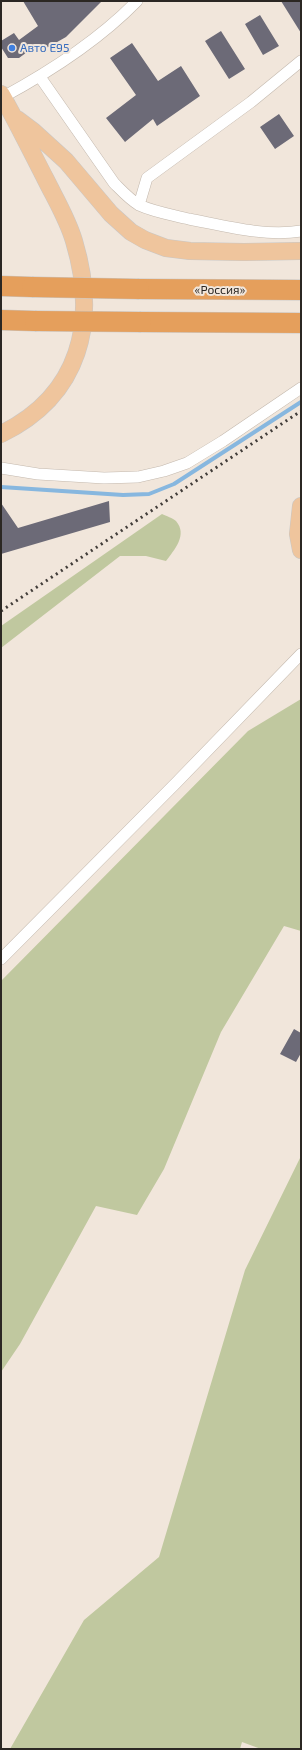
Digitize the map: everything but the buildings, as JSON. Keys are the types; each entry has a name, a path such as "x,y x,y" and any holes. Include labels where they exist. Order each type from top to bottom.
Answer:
{"highway":[{"name":"«Россия»","path":"1,286 301,290"},
{"path":"1,320 301,323"}],"main road":[{"path":"1,434 23,422 41,407 65,378 78,348 86,308 85,290 74,239 60,208 2,95"},
{"path":"14,117 33,131 66,162 111,214 131,232 144,240 166,248 190,251 301,251"},
{"path":"301,506 298,526 301,550"}],"street":[{"path":"2,95 40,77 120,19 137,1"},
{"path":"139,205 147,178 250,102 301,61"},
{"path":"40,77 114,183 139,205 158,212 265,232 301,231"},
{"path":"1,468 38,474 104,478 138,478 164,471 187,462 223,441 301,388"},
{"path":"1,959 176,783 301,654"}],"green space":[{"path":"162,514 176,521 181,532 173,552 166,561 146,556 120,556 1,648 1,626"},
{"path":"301,699 301,931 284,926 221,1032 164,1169 137,1215 96,1206 20,1344 1,1372 1,981 248,731"},
{"path":"301,1156 301,1749 261,1749 242,1742 240,1749 10,1749 84,1620 159,1557 245,1270"}],"waterway":[{"path":"1,487 123,495 149,494 174,484 301,402"}],"railway":[{"path":"1,611 301,411"}],"place":[{"name":"Авто E95","path":"12,48"}]}
